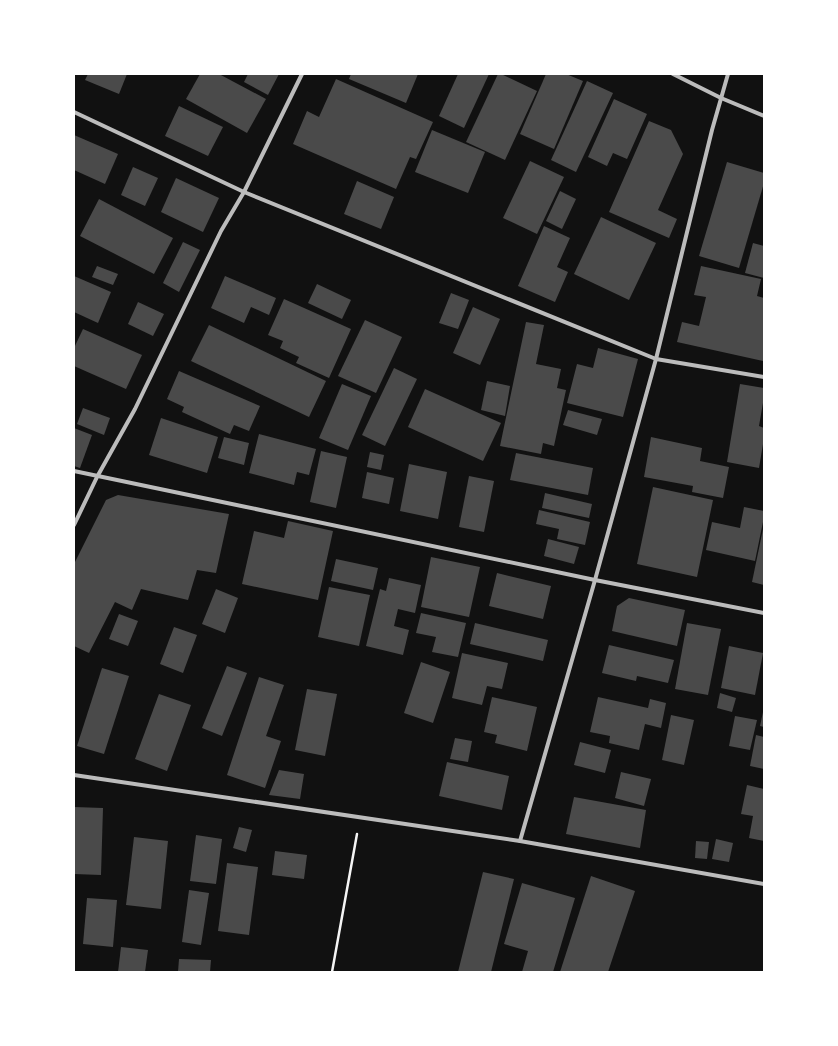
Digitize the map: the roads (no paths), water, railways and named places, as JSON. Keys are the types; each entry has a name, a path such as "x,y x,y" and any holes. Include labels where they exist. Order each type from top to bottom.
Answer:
{"street":[{"path":"74,524 97,477 135,409 221,231 244,192 302,74"},
{"path":"673,74 721,98 764,116"},
{"path":"520,841 595,580 656,359 712,130 728,74"},
{"path":"74,112 244,192 656,359 764,377"},
{"path":"74,471 595,580 764,613"},
{"path":"74,775 520,841 764,884"}]}
